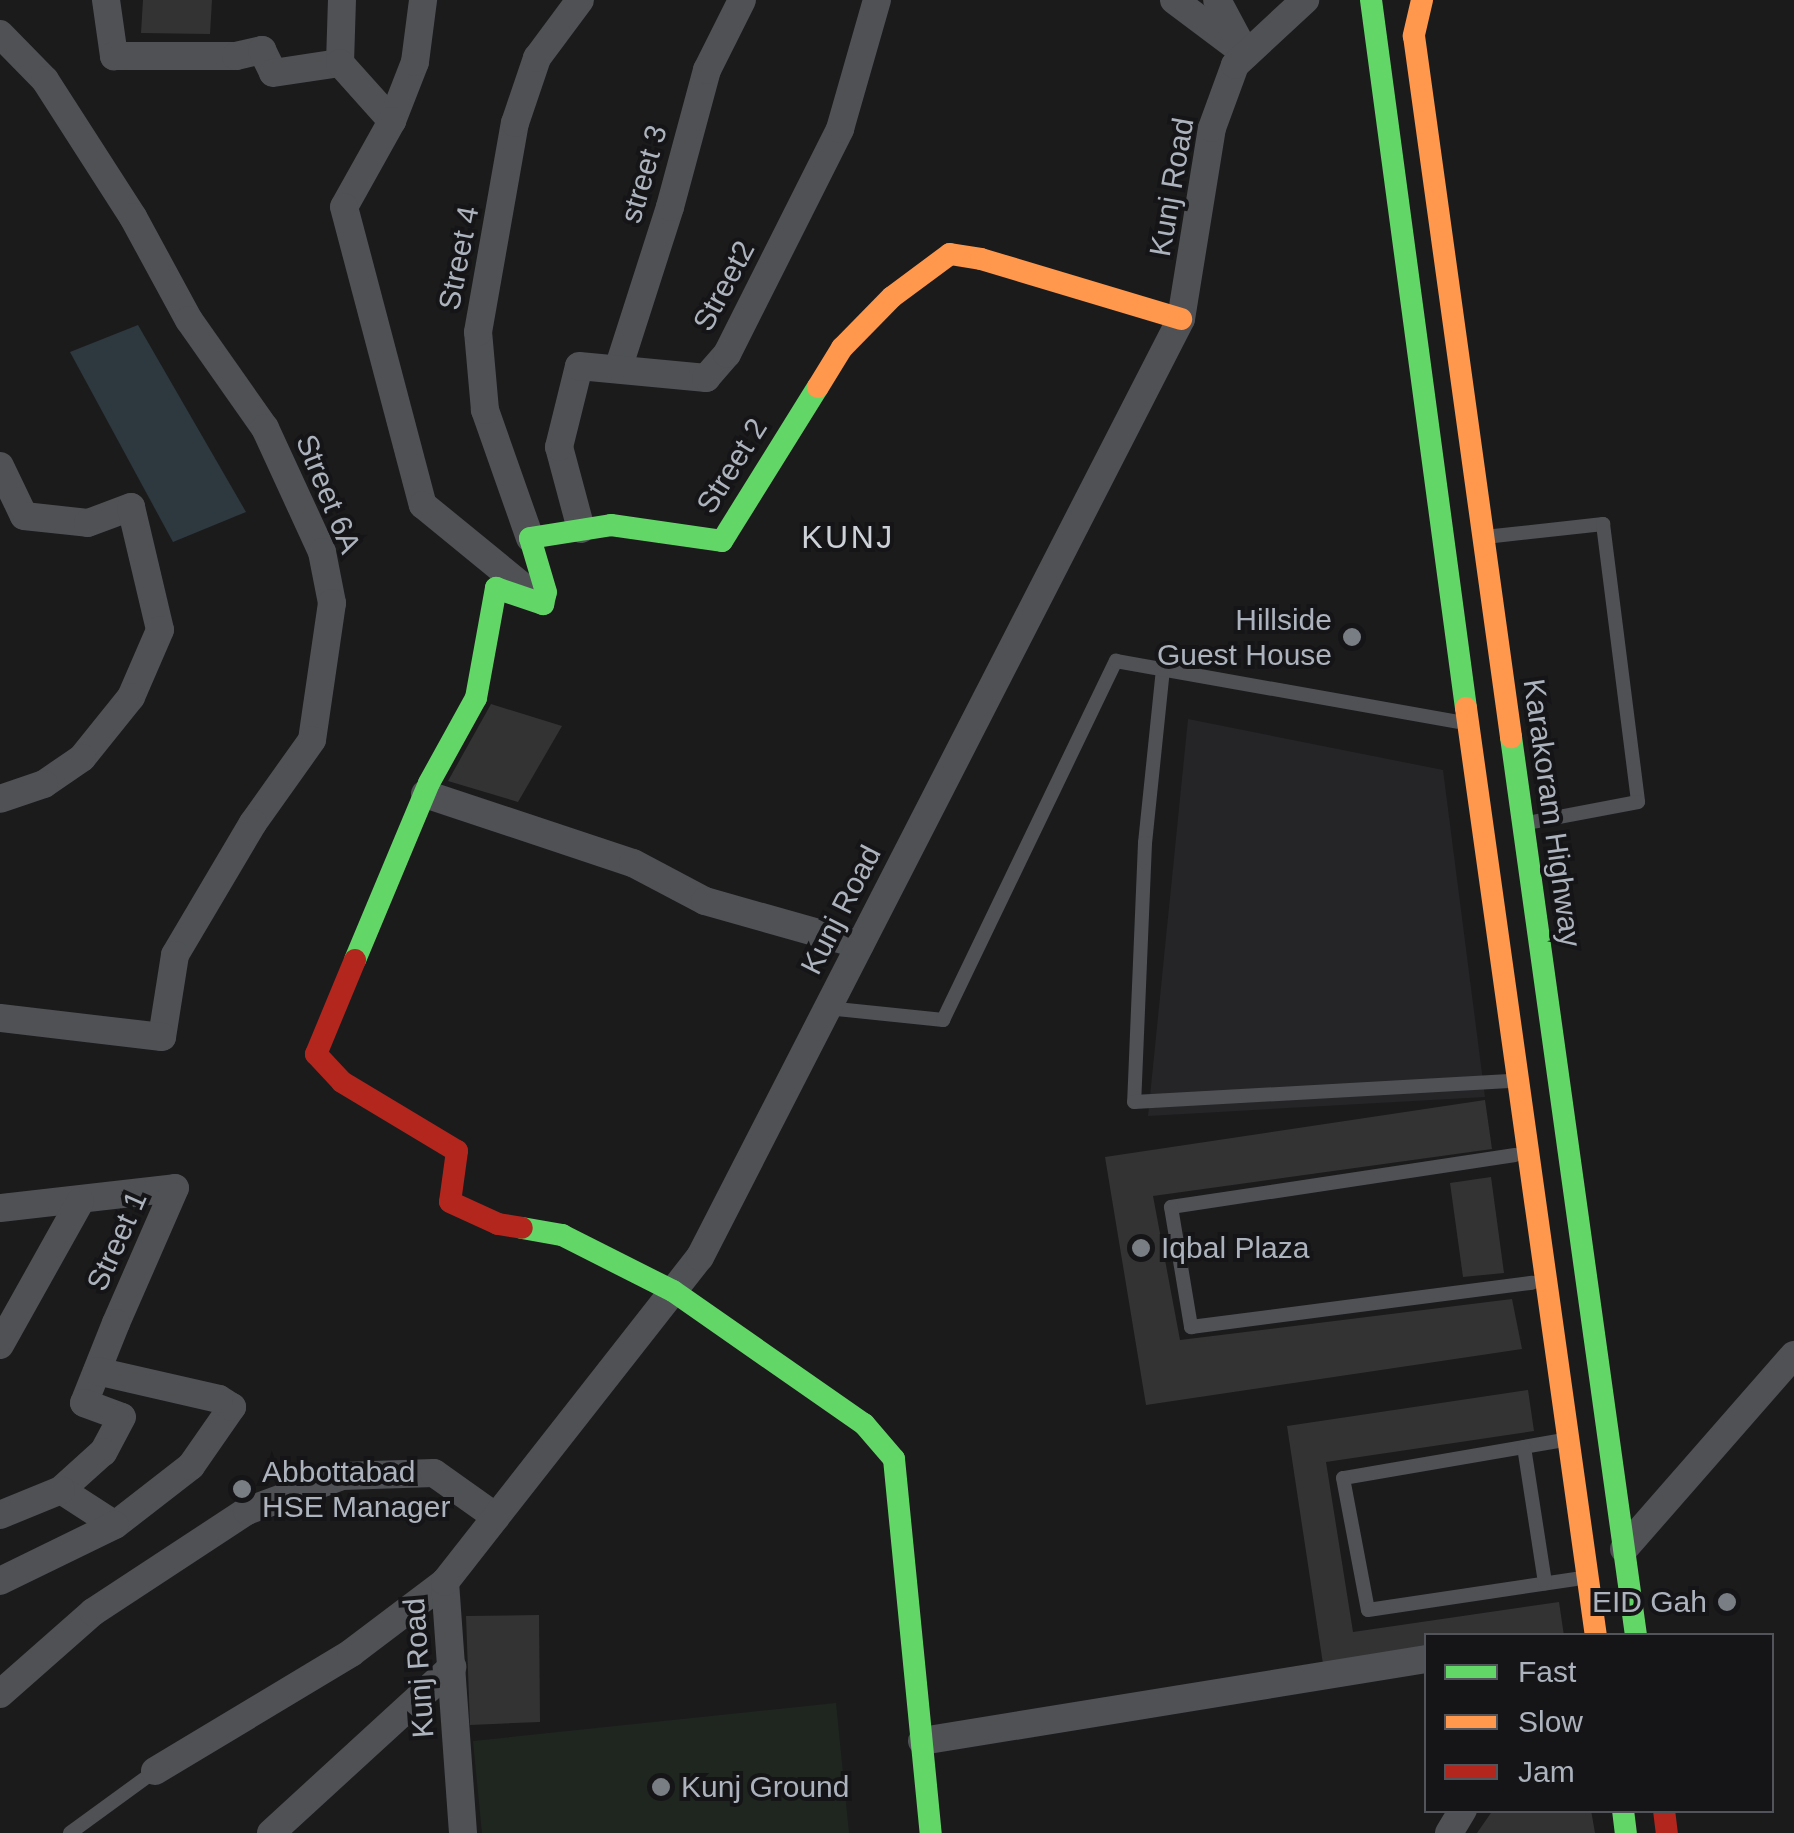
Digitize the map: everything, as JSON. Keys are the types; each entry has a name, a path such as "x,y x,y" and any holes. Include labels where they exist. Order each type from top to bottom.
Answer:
{"main road":[{"path":"1371,0 1525,1154 1586,1577 1586,1633"},
{"name":"Karakoram Highway","path":"1422,0 1414,36 1636,1633"},
{"name":"Street 2","path":"530,538 612,525 722,542 842,348 892,298 950,254 981,259 1182,319"},
{"path":"530,538 546,592 543,604 496,588 476,698 424,794 316,1054 342,1082 457,1151 450,1202 498,1224 562,1236 673,1291 864,1424 894,1459 931,1833"}],"street":[{"path":"106,0 114,56 236,56 262,50 273,73 340,64"},
{"path":"342,0 340,64 392,121"},
{"path":"423,0 414,62 392,121 344,207 423,505 543,604"},
{"name":"Street 4","path":"530,538 485,410 478,332 516,123 537,58 580,0"},
{"name":"street 3","path":"618,369 670,207 707,70 742,0"},
{"name":"Street2","path":"581,529 559,447 579,366 706,378 727,354 840,129 877,0"},
{"path":"1174,0 1246,54"},
{"path":"1218,0 1246,54"},
{"name":"Kunj Road","path":"463,1833 446,1582 700,1257 1182,319 1212,128 1235,65 1305,0"},
{"name":"Street 6A","path":"0,34 45,80 133,217 189,320 265,428 322,552 332,603 312,740 253,823 175,956 162,1037 0,1018"},
{"path":"0,466 24,516 88,523 131,507 160,630 130,697 82,758 44,784 0,799"},
{"path":"424,794 633,863 704,901 860,945"},
{"name":"Street 1","path":"0,1208 80,1202 175,1188 84,1403 122,1418 104,1452 62,1490"},
{"path":"0,1345 80,1202"},
{"path":"1624,1549 1794,1355"},
{"path":"0,1581 116,1526 192,1466 232,1407 219,1399 97,1371"},
{"path":"0,1694 94,1612 247,1511 342,1476 434,1474 496,1517"},
{"path":"0,1515 62,1490 116,1526"},
{"path":"155,1771 351,1653 446,1582"},
{"path":"922,1740 1424,1660"},
{"path":"272,1833 452,1668"}],"lane":[{"path":"1483,538 1603,524 1638,802 1523,823"},
{"path":"827,1008 943,1020 1116,661 1468,724"},
{"path":"1163,669 1145,843 1134,1102 1515,1080"},
{"path":"1525,1154 1171,1207 1191,1328 1543,1282"},
{"path":"1566,1440 1343,1478 1368,1610 1586,1577"},
{"path":"1524,1447 1545,1583"},
{"path":"70,1833 155,1771"}],"shaded area":[{"path":"138,325 246,512 173,542 70,352"},
{"path":"1188,719 1443,770 1485,1097 1148,1116"},
{"name":"Kunj Ground","path":"836,1703 849,1833 482,1833 473,1741"}],"building":[{"path":"143,0 212,0 210,34 141,33"},
{"path":"491,704 562,726 518,802 448,781"},
{"name":"Iqbal Plaza","path":"1485,1100 1492,1149 1153,1196 1180,1340 1512,1299 1522,1349 1146,1405 1105,1157"},
{"path":"1491,1177 1504,1273 1463,1277 1450,1183"},
{"path":"1528,1390 1534,1431 1326,1462 1353,1632 1559,1602 1564,1633 1424,1633 1424,1661 1325,1677 1287,1426"},
{"path":"539,1615 540,1722 470,1725 466,1616"},
{"path":"1491,1813 1592,1813 1595,1833 1477,1833"}],"traffic: fast":[{"path":"1371,0 1466,708"},
{"path":"355,960 429,783 476,698 496,588 543,604 546,592 530,538 611,525 722,541 818,387"},
{"path":"1511,737 1636,1633"},
{"path":"522,1228 562,1235 673,1291 864,1424 894,1459 931,1833"},
{"path":"1623,1813 1626,1833"}],"traffic: slow":[{"path":"1422,0 1414,36 1511,737"},
{"path":"818,387 842,348 892,297 950,254 981,259 1181,319"},
{"path":"1466,708 1596,1633"}],"traffic: jam":[{"path":"355,960 316,1054 342,1082 457,1151 450,1202 498,1224 522,1228"},
{"path":"1664,1813 1667,1833"}],"place":[{"name":"Hillside Guest House","path":"1352,637"},
{"name":"Iqbal Plaza","path":"1141,1248"},
{"name":"Abbottabad HSE Manager","path":"242,1489"},
{"name":"EID Gah","path":"1727,1602"},
{"name":"Kunj Ground","path":"661,1787"}],"district":[{"name":"KUNJ","path":"848,537"}]}
